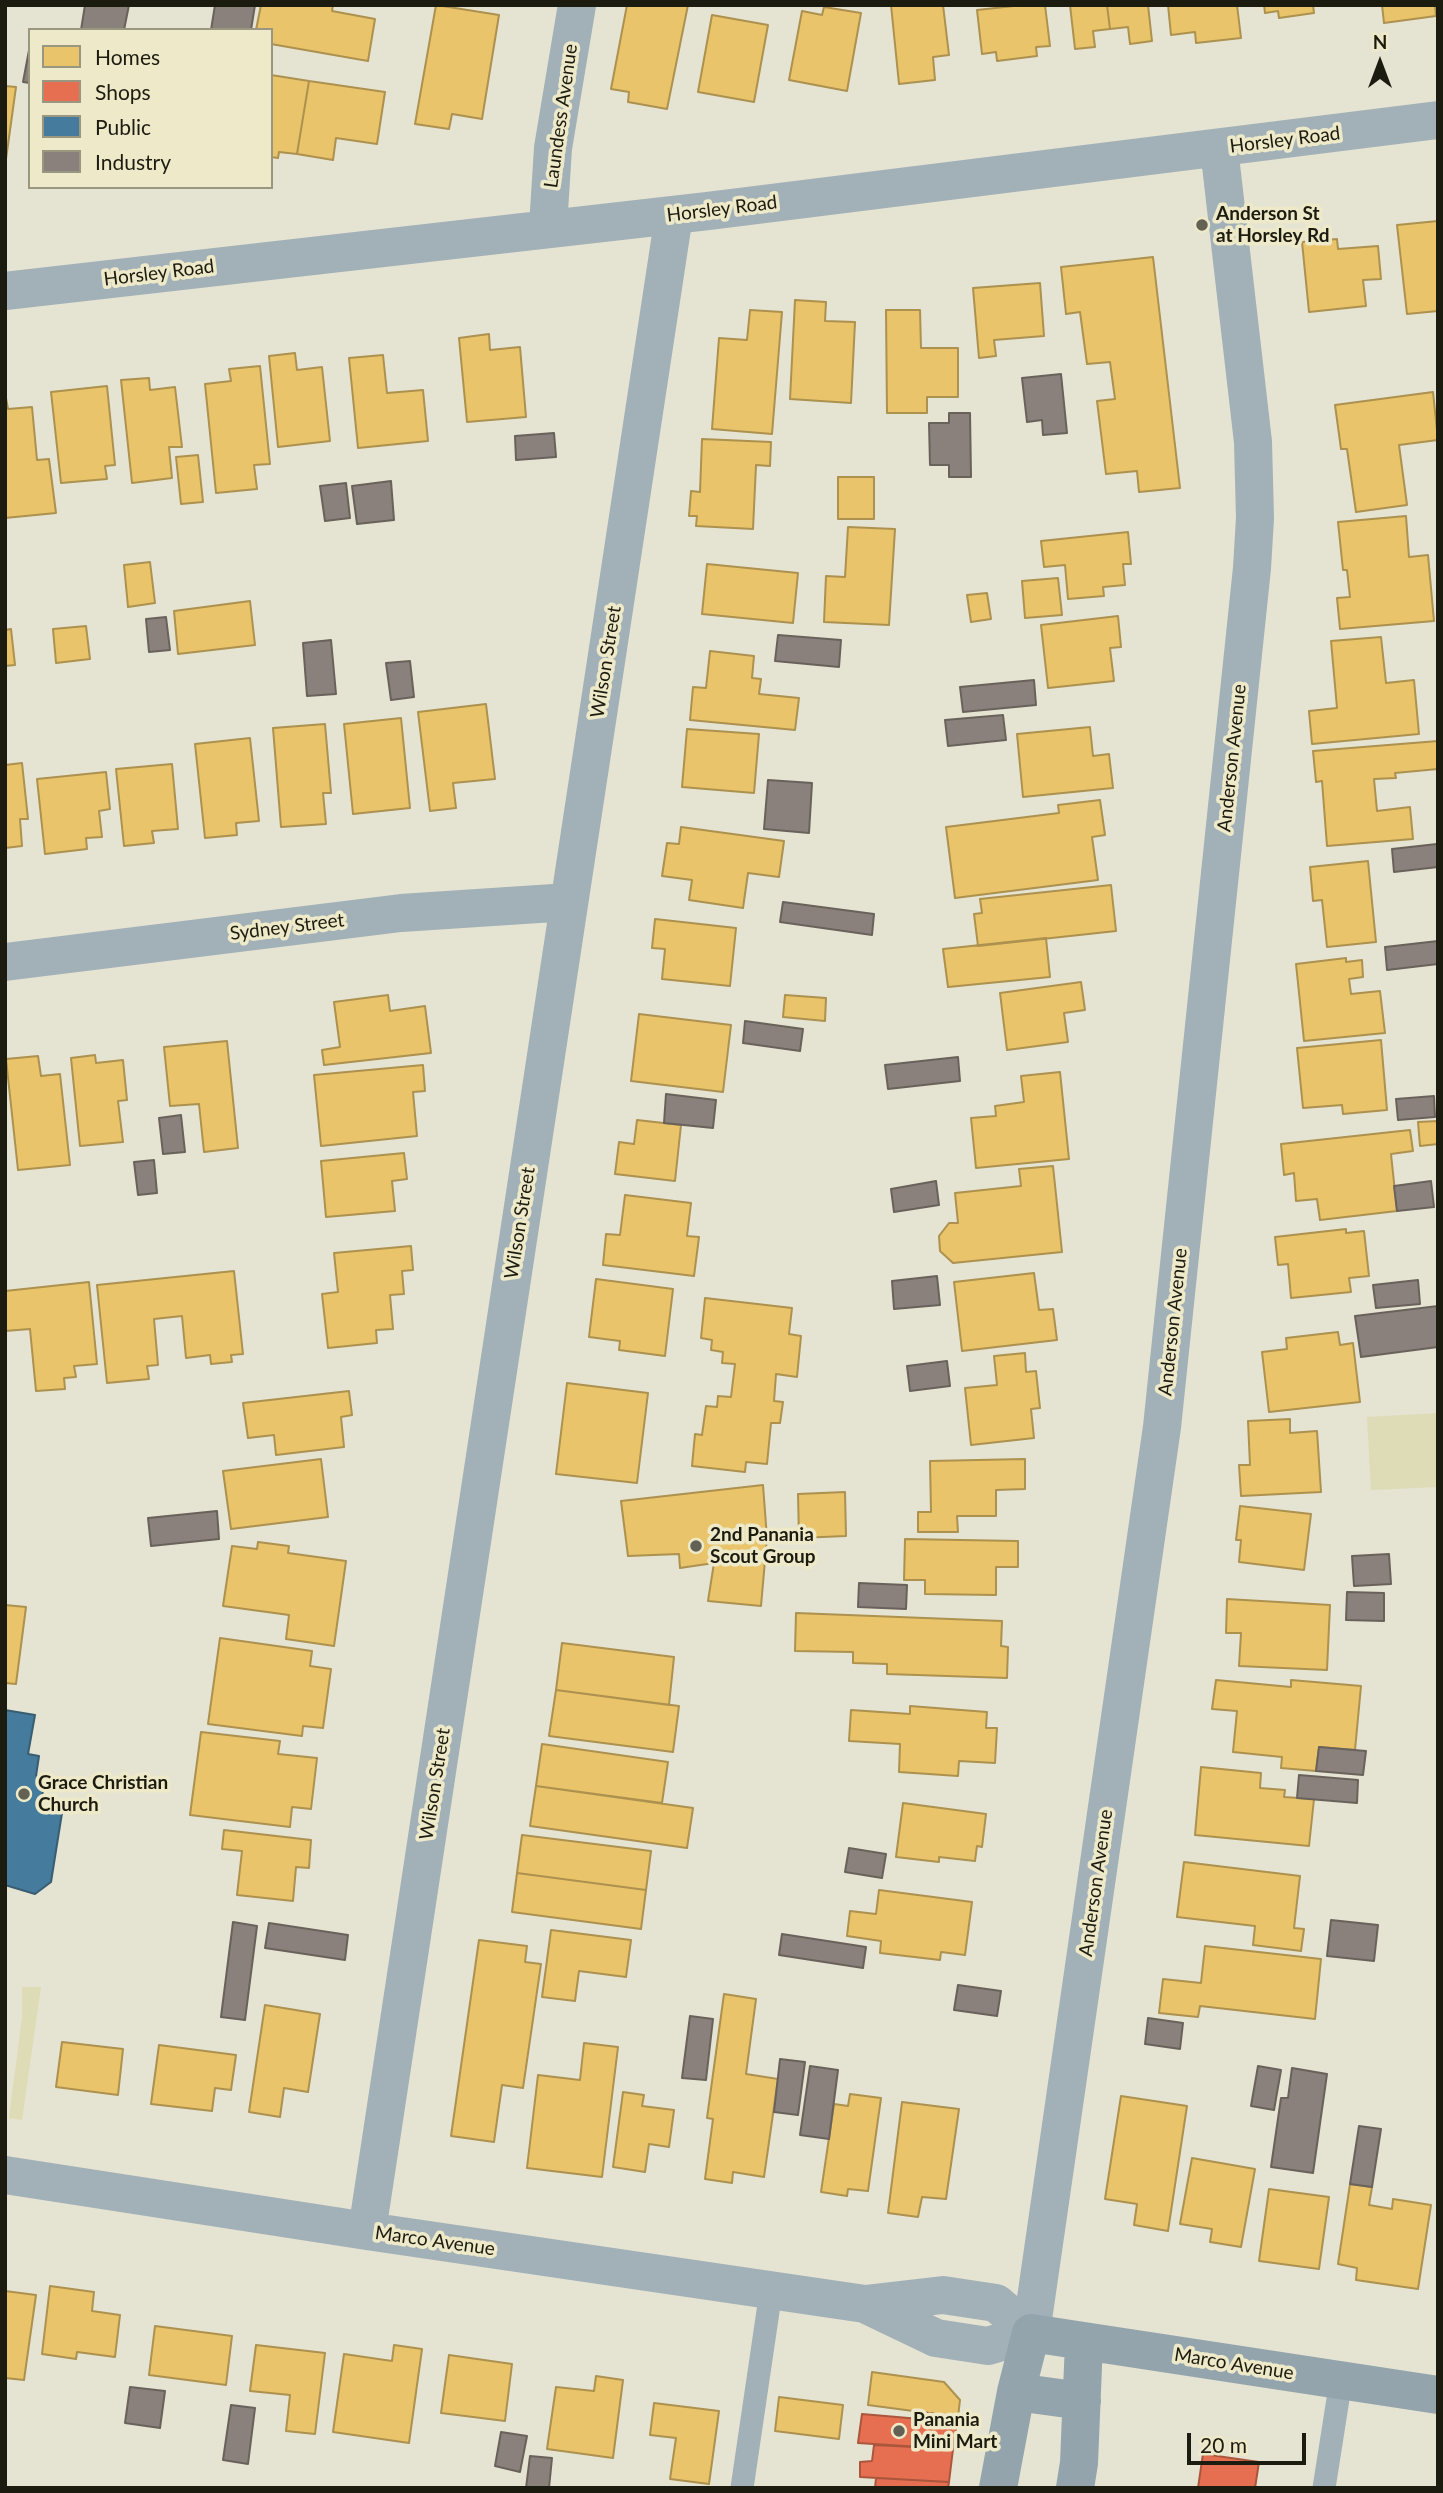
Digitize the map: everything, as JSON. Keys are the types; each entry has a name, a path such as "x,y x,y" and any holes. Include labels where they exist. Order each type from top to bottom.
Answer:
{"street":[{"name":"Laundess Avenue","path":"548,227 553,148 577,5"},
{"name":"Horsley Road","path":"5,291 548,227 674,215 1438,120"},
{"name":"Anderson Avenue","path":"998,2488 1016,2392 1031,2333 1162,1427 1252,568 1255,518 1253,442 1219,148"},
{"name":"Wilson Street","path":"367,2231 674,215"},
{"name":"Sydney Street","path":"5,962 401,913 569,902"},
{"name":"Marco Avenue","path":"5,2175 865,2304 943,2295 996,2303 1031,2333 1438,2395"},
{"path":"1075,2488 1079,2463 1084,2342"},
{"path":"1016,2392 1082,2401"}],"lane":[{"path":"742,2488 772,2291"},
{"path":"1324,2488 1341,2380"}],"shaded area":[{"path":"1438,1413 1438,1487 1371,1490 1367,1417"},
{"path":"22,1987 41,1987 22,2120 9,2118 22,2017"}],"building: Homes":[{"path":"261,5 333,5 332,11 375,19 368,61 273,44 273,28 256,28"},
{"path":"436,5 499,15 482,119 452,114 449,129 415,124"},
{"path":"627,5 688,5 667,109 628,102 629,92 611,89"},
{"path":"891,5 943,5 949,55 933,57 935,80 899,84"},
{"path":"1045,5 1050,46 1036,47 1037,56 997,61 996,52 982,54 977,10"},
{"path":"1070,5 1107,5 1110,29 1093,31 1095,47 1075,49"},
{"path":"1107,5 1148,5 1152,41 1130,44 1128,27 1110,29"},
{"path":"1168,5 1237,5 1241,38 1196,43 1195,32 1171,35"},
{"path":"1264,5 1313,5 1314,13 1279,18 1278,11 1265,13"},
{"path":"1382,5 1435,5 1436,16 1384,23"},
{"path":"824,7 861,13 847,91 789,80 802,11 822,15"},
{"path":"712,15 768,25 754,102 698,92"},
{"path":"273,75 309,81 297,154 279,152 278,158 273,157"},
{"path":"309,81 385,92 377,144 336,138 333,160 297,154"},
{"path":"5,86 16,87 6,159 5,159"},
{"path":"1438,221 1438,311 1407,314 1397,225"},
{"path":"1337,239 1338,249 1378,246 1381,279 1363,280 1366,306 1309,312 1302,242"},
{"path":"1153,257 1180,488 1139,492 1137,471 1106,474 1097,401 1115,399 1110,362 1087,364 1080,312 1066,314 1061,267"},
{"path":"1040,283 1044,336 994,340 996,356 979,358 973,288"},
{"path":"795,300 826,302 825,321 855,322 851,403 790,399"},
{"path":"750,310 782,312 772,434 712,429 719,338 747,340"},
{"path":"886,310 920,310 921,348 958,348 958,397 927,397 927,413 887,413"},
{"path":"489,334 490,350 520,347 526,417 467,422 459,338"},
{"path":"295,353 297,370 322,367 330,441 278,447 269,356"},
{"path":"383,355 387,393 423,390 428,441 358,448 349,358"},
{"path":"260,366 270,464 254,465 257,489 216,493 205,384 231,381 229,369"},
{"path":"149,378 150,390 175,387 182,447 169,447 172,478 132,483 121,380"},
{"path":"107,386 115,465 105,466 107,479 61,483 51,392"},
{"path":"1433,392 1438,440 1399,445 1407,505 1356,512 1347,449 1341,449 1335,405"},
{"path":"5,393 8,409 32,407 37,460 49,459 56,513 5,518"},
{"path":"702,439 771,442 770,466 756,465 753,529 696,526 697,516 689,516 691,491 700,492"},
{"path":"198,455 203,502 181,504 176,457"},
{"path":"838,477 874,477 874,519 838,519"},
{"path":"1406,516 1409,557 1428,555 1434,621 1340,629 1337,598 1350,597 1347,570 1343,570 1338,522"},
{"path":"848,527 895,529 889,625 824,622 826,576 845,577"},
{"path":"1128,532 1131,564 1123,564 1125,585 1103,587 1104,596 1068,599 1065,565 1044,567 1041,541"},
{"path":"150,562 155,603 128,607 124,565"},
{"path":"707,564 798,573 793,623 702,614"},
{"path":"1058,578 1062,615 1025,618 1022,581"},
{"path":"987,593 991,619 971,622 967,595"},
{"path":"250,601 255,645 178,654 174,611"},
{"path":"1118,616 1121,647 1110,648 1114,681 1048,688 1041,625"},
{"path":"86,626 90,659 56,663 53,629"},
{"path":"11,629 15,665 5,666 5,630"},
{"path":"1381,637 1386,683 1414,680 1419,734 1312,744 1309,711 1337,708 1331,641"},
{"path":"710,651 754,656 752,678 761,679 759,694 799,698 795,730 690,720 693,687 706,688"},
{"path":"486,704 495,779 453,783 456,808 430,811 418,712"},
{"path":"401,718 410,808 353,814 344,724"},
{"path":"325,724 331,793 323,793 326,824 281,827 273,728"},
{"path":"1090,727 1093,756 1109,754 1113,788 1023,797 1017,734"},
{"path":"687,729 759,734 754,793 682,787"},
{"path":"250,738 259,821 236,823 237,835 205,838 195,744"},
{"path":"1438,741 1438,769 1395,773 1396,778 1374,779 1377,811 1410,807 1413,839 1327,846 1322,781 1316,782 1313,751"},
{"path":"22,763 28,819 20,819 22,846 5,848 5,765"},
{"path":"172,764 178,829 152,831 154,843 124,846 116,769"},
{"path":"106,772 110,809 99,811 102,837 86,838 87,849 45,854 37,779"},
{"path":"1100,800 1105,835 1092,837 1098,880 955,898 946,827 1059,813 1058,805"},
{"path":"681,827 784,841 779,877 748,873 743,908 689,900 692,880 662,876 667,843 679,844"},
{"path":"1368,861 1376,942 1327,947 1322,900 1313,901 1310,867"},
{"path":"1111,885 1116,931 978,946 974,914 982,913 980,899"},
{"path":"655,919 736,928 730,986 662,979 665,949 652,948"},
{"path":"1046,938 1050,977 948,987 943,949"},
{"path":"1346,958 1346,962 1362,960 1363,977 1349,979 1351,994 1380,991 1385,1033 1304,1041 1296,964"},
{"path":"1081,982 1085,1010 1064,1013 1068,1042 1007,1050 1000,993"},
{"path":"388,995 390,1011 425,1006 431,1053 324,1065 322,1050 340,1047 334,1002"},
{"path":"785,995 826,998 825,1021 783,1017"},
{"path":"639,1014 731,1025 723,1092 631,1081"},
{"path":"1381,1040 1387,1110 1343,1114 1342,1105 1303,1108 1297,1048"},
{"path":"227,1041 238,1148 204,1152 199,1104 170,1106 164,1047"},
{"path":"95,1055 96,1063 123,1060 127,1100 118,1101 123,1142 80,1146 71,1058"},
{"path":"38,1056 41,1076 60,1074 70,1165 18,1170 6,1059"},
{"path":"423,1065 425,1091 413,1092 417,1136 321,1146 314,1075"},
{"path":"1060,1072 1069,1159 976,1168 971,1118 996,1116 995,1106 1024,1102 1021,1076"},
{"path":"637,1120 681,1125 675,1181 615,1174 619,1142 634,1144"},
{"path":"1438,1121 1438,1144 1420,1146 1418,1122"},
{"path":"1410,1130 1413,1151 1391,1154 1397,1211 1320,1220 1317,1199 1296,1201 1294,1173 1284,1175 1281,1144"},
{"path":"404,1153 407,1179 392,1181 395,1211 326,1217 321,1161"},
{"path":"1053,1166 1062,1252 953,1263 940,1251 939,1236 949,1223 958,1223 955,1193 1021,1186 1019,1169"},
{"path":"625,1195 691,1203 687,1236 699,1237 694,1276 603,1265 606,1234 620,1235"},
{"path":"1346,1229 1346,1233 1364,1231 1369,1276 1349,1278 1351,1292 1291,1298 1288,1264 1278,1265 1275,1237"},
{"path":"411,1246 413,1270 402,1271 404,1294 390,1295 393,1329 376,1330 377,1343 328,1348 322,1294 338,1292 334,1253"},
{"path":"234,1271 243,1354 231,1355 232,1362 211,1364 210,1355 186,1358 182,1316 154,1319 158,1365 147,1366 149,1379 107,1383 97,1285"},
{"path":"1034,1273 1039,1310 1053,1309 1057,1340 962,1351 954,1282"},
{"path":"596,1279 673,1289 665,1356 619,1350 620,1341 589,1337"},
{"path":"89,1282 97,1364 74,1366 76,1377 64,1378 65,1389 36,1391 30,1329 5,1331 5,1291"},
{"path":"705,1298 792,1308 789,1334 801,1336 797,1377 776,1374 774,1401 783,1402 780,1423 771,1423 767,1464 746,1462 745,1472 692,1466 695,1434 702,1435 706,1406 717,1407 718,1396 731,1397 735,1364 722,1363 723,1352 711,1350 712,1340 701,1338"},
{"path":"1338,1332 1340,1345 1353,1343 1360,1402 1269,1412 1262,1352 1287,1349 1286,1338"},
{"path":"1025,1353 1026,1372 1036,1371 1040,1408 1031,1409 1034,1438 971,1445 965,1388 997,1385 994,1356"},
{"path":"567,1383 648,1393 637,1483 556,1474"},
{"path":"349,1391 352,1415 341,1417 344,1447 276,1455 274,1435 248,1438 243,1403"},
{"path":"1290,1419 1290,1433 1317,1431 1321,1492 1241,1496 1239,1465 1250,1465 1248,1421"},
{"path":"321,1459 328,1517 231,1529 223,1471"},
{"path":"1025,1459 1025,1489 996,1490 996,1516 957,1516 958,1532 918,1532 918,1512 931,1512 930,1461"},
{"name":"2nd Panania Scout Group","path":"763,1485 767,1538 761,1606 708,1601 714,1563 680,1568 679,1554 628,1556 621,1501"},
{"path":"845,1492 846,1536 799,1538 798,1494"},
{"path":"1240,1506 1311,1514 1304,1570 1239,1562 1241,1540 1236,1540"},
{"path":"905,1539 1018,1541 1018,1567 996,1567 996,1595 925,1594 925,1580 904,1580"},
{"path":"258,1542 289,1546 288,1553 346,1561 334,1646 286,1639 289,1615 223,1606 232,1546 257,1549"},
{"path":"1227,1599 1330,1605 1327,1670 1239,1666 1241,1633 1226,1633"},
{"path":"5,1605 26,1607 16,1684 5,1683"},
{"path":"796,1613 1002,1621 1001,1646 1008,1647 1007,1678 887,1674 887,1664 853,1663 853,1652 795,1651"},
{"path":"220,1638 312,1651 310,1666 331,1669 323,1728 303,1726 302,1736 208,1724"},
{"path":"562,1643 674,1657 669,1705 556,1690"},
{"path":"1216,1680 1291,1687 1291,1680 1361,1686 1355,1750 1319,1747 1316,1771 1281,1768 1282,1757 1233,1752 1237,1711 1212,1709"},
{"path":"556,1690 679,1706 673,1752 549,1736"},
{"path":"910,1706 987,1712 986,1728 997,1728 995,1763 959,1761 958,1776 899,1772 900,1744 849,1741 851,1710 910,1714"},
{"path":"201,1732 280,1741 278,1754 317,1758 311,1809 292,1807 290,1827 190,1815"},
{"path":"542,1744 668,1762 662,1803 536,1786"},
{"path":"1201,1767 1261,1773 1260,1788 1285,1790 1284,1797 1314,1799 1309,1846 1195,1835"},
{"path":"536,1786 693,1808 687,1848 530,1826"},
{"path":"903,1803 986,1814 982,1847 977,1846 975,1861 939,1857 939,1862 896,1857"},
{"path":"224,1830 311,1840 309,1868 296,1867 293,1901 237,1895 242,1851 222,1849"},
{"path":"522,1835 651,1851 646,1890 517,1873"},
{"path":"1184,1862 1300,1876 1294,1928 1304,1929 1301,1951 1253,1945 1255,1926 1177,1917"},
{"path":"517,1873 646,1890 641,1929 512,1912"},
{"path":"879,1890 972,1902 965,1955 941,1952 940,1960 880,1953 881,1941 847,1936 850,1911 876,1914"},
{"path":"551,1930 631,1940 626,1977 579,1971 575,2001 542,1997"},
{"path":"479,1940 527,1946 525,1962 541,1964 523,2088 502,2085 494,2142 451,2136"},
{"path":"1205,1946 1321,1959 1315,2019 1200,2006 1198,2017 1159,2013 1163,1979 1201,1983"},
{"path":"724,1994 756,1999 746,2074 778,2079 764,2177 733,2172 732,2183 705,2179 713,2119 707,2118"},
{"path":"265,2005 320,2014 308,2092 284,2088 280,2117 249,2112"},
{"path":"62,2042 123,2049 118,2095 56,2087"},
{"path":"584,2043 618,2047 602,2177 527,2168 538,2075 580,2080"},
{"path":"159,2045 236,2055 231,2090 215,2088 212,2111 151,2104"},
{"path":"623,2092 644,2095 642,2106 674,2110 669,2147 649,2144 645,2172 613,2167"},
{"path":"850,2094 881,2098 868,2191 848,2189 847,2196 821,2192 834,2104 848,2106"},
{"path":"1121,2096 1187,2106 1168,2231 1134,2225 1137,2204 1105,2199"},
{"path":"902,2102 959,2109 946,2199 922,2197 918,2217 888,2213"},
{"path":"1192,2158 1255,2169 1241,2247 1210,2242 1212,2229 1180,2224"},
{"path":"1350,2184 1372,2187 1369,2205 1392,2209 1393,2199 1431,2205 1418,2289 1356,2280 1357,2268 1338,2264"},
{"path":"1269,2189 1329,2197 1319,2269 1259,2261"},
{"path":"50,2286 94,2292 92,2311 120,2315 115,2357 77,2352 76,2359 42,2354"},
{"path":"5,2291 36,2295 24,2380 5,2378"},
{"path":"155,2326 232,2336 226,2385 149,2375"},
{"path":"256,2345 325,2353 315,2434 286,2431 290,2395 250,2391"},
{"path":"394,2345 422,2349 409,2443 333,2432 344,2354 392,2361"},
{"path":"449,2355 512,2364 505,2421 441,2413"},
{"path":"872,2372 944,2382 960,2400 958,2417 868,2405"},
{"path":"596,2376 623,2380 613,2458 547,2449 556,2387 594,2391"},
{"path":"779,2397 843,2405 839,2439 775,2431"},
{"path":"654,2403 719,2411 709,2484 670,2479 676,2438 650,2435"}],"building: Shops":[{"path":"922,2412 958,2417 953,2449 858,2443 862,2414 920,2419"},
{"path":"874,2445 953,2449 949,2482 860,2477 860,2462 872,2461"},
{"path":"1203,2454 1259,2462 1255,2488 1198,2488"},
{"path":"876,2478 949,2482 948,2488 875,2488"}],"building: Public":[{"name":"Grace Christian Church","path":"5,1710 35,1715 28,1754 39,1756 36,1776 45,1778 40,1810 62,1813 51,1882 35,1894 5,1885"}],"building: Industry":[{"path":"85,5 129,5 124,28 81,28"},
{"path":"215,5 255,5 251,28 211,28"},
{"path":"28,56 28,83 23,82"},
{"path":"1061,374 1067,433 1043,435 1042,420 1027,422 1022,378"},
{"path":"949,413 970,413 971,477 949,477 949,465 930,465 929,423 949,423"},
{"path":"554,433 556,457 516,460 515,436"},
{"path":"391,481 394,520 357,524 352,486"},
{"path":"346,483 350,518 325,521 320,486"},
{"path":"166,617 170,650 149,652 146,619"},
{"path":"778,635 841,640 839,667 775,661"},
{"path":"331,640 336,694 307,696 303,643"},
{"path":"410,661 414,697 391,700 386,663"},
{"path":"1034,680 1036,705 963,712 960,687"},
{"path":"1003,715 1006,740 948,746 945,720"},
{"path":"768,780 812,783 809,833 764,829"},
{"path":"1437,844 1438,867 1394,872 1392,849"},
{"path":"783,902 874,914 872,935 780,922"},
{"path":"1438,941 1438,964 1387,970 1385,947"},
{"path":"745,1021 803,1029 800,1051 743,1043"},
{"path":"958,1057 960,1081 888,1089 885,1065"},
{"path":"666,1094 716,1100 713,1128 664,1123"},
{"path":"1434,1096 1435,1117 1398,1120 1396,1099"},
{"path":"181,1115 185,1152 163,1154 159,1118"},
{"path":"154,1160 157,1193 138,1195 134,1162"},
{"path":"936,1181 939,1205 894,1212 891,1189"},
{"path":"1431,1181 1434,1207 1397,1211 1394,1186"},
{"path":"937,1276 940,1305 894,1309 892,1281"},
{"path":"1418,1280 1420,1304 1376,1308 1373,1285"},
{"path":"1438,1306 1438,1347 1361,1357 1355,1316"},
{"path":"947,1361 950,1386 910,1391 907,1366"},
{"path":"217,1511 219,1539 151,1546 148,1518"},
{"path":"1389,1554 1391,1584 1354,1586 1352,1556"},
{"path":"859,1583 907,1585 906,1609 858,1607"},
{"path":"1347,1592 1384,1593 1384,1621 1346,1620"},
{"path":"1319,1747 1366,1751 1363,1775 1316,1771"},
{"path":"1299,1775 1358,1780 1357,1803 1297,1798"},
{"path":"849,1848 886,1854 882,1878 845,1872"},
{"path":"1331,1920 1378,1925 1374,1961 1327,1956"},
{"path":"233,1922 257,1926 245,2020 221,2017"},
{"path":"269,1923 348,1935 345,1960 265,1948"},
{"path":"782,1934 866,1947 863,1968 779,1955"},
{"path":"958,1985 1001,1991 997,2016 954,2010"},
{"path":"690,2016 713,2019 706,2080 682,2078"},
{"path":"1148,2018 1183,2023 1180,2049 1145,2044"},
{"path":"780,2059 805,2062 798,2115 774,2112"},
{"path":"810,2066 838,2070 829,2139 800,2135"},
{"path":"1258,2066 1281,2070 1274,2110 1251,2106"},
{"path":"1292,2068 1327,2074 1313,2173 1271,2167 1281,2098 1288,2098"},
{"path":"1359,2126 1381,2129 1372,2187 1350,2184"},
{"path":"130,2387 165,2391 160,2428 125,2423"},
{"path":"231,2405 255,2408 248,2464 223,2460"},
{"path":"501,2432 527,2436 520,2472 495,2466"},
{"path":"530,2456 552,2458 549,2488 526,2488"}],"place":[{"name":"Anderson St at Horsley Rd","path":"1202,225"},
{"name":"2nd Panania Scout Group","path":"696,1546"},
{"name":"Grace Christian Church","path":"24,1794"},
{"name":"Panania Mini Mart","path":"899,2431"}]}
